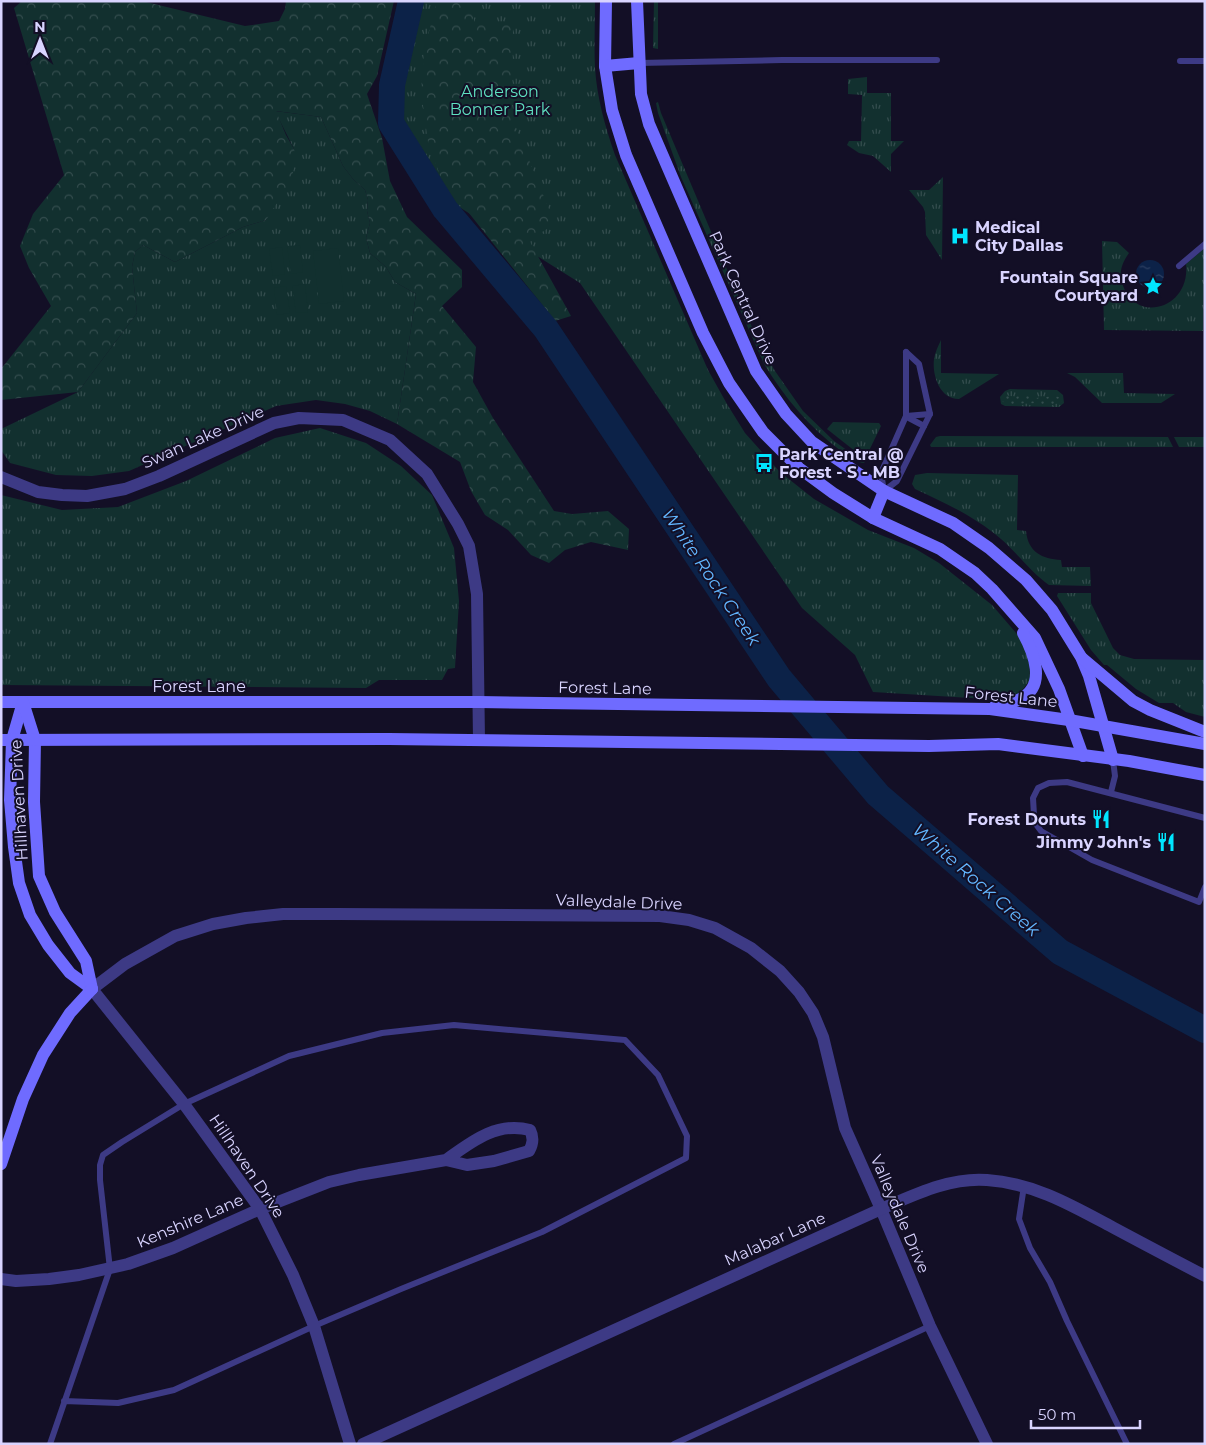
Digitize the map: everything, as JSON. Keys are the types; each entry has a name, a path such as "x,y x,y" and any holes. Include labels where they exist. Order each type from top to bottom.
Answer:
{"main road":[{"path":"606,1 605,66 612,110 626,155 703,333 729,383 763,432 799,468 833,493 873,518 940,549 976,573 1007,605 1035,638 1060,690 1083,756"},
{"name":"Park Central Drive","path":"636,1 641,94 649,124 756,371 786,414 812,442 884,491 953,523 989,548 1026,580 1046,603 1081,657 1113,760"},
{"path":"605,66 639,63"},
{"path":"873,518 884,491"},
{"path":"990,709 1021,699 1032,690 1035,681 1036,661 1025,636 1007,605"},
{"path":"1081,657 1132,701 1205,732"},
{"name":"Forest Lane","path":"1,702 479,702 913,706 990,709 1069,720 1205,744"},
{"name":"Hillhaven Drive","path":"22,702 7,740 10,800 19,883 30,915 48,944 70,973 92,989"},
{"name":"Hillhaven Drive","path":"22,702 35,740 34,802 39,876 55,912 86,961 92,989"},
{"path":"7,740 478,740 929,746 998,744 1205,775"},
{"path":"1,1164 22,1099 43,1055 70,1013 92,989"}],"street":[{"name":"Swan Lake Drive","path":"1,477 38,492 62,495 87,496 125,489 159,476 274,422 299,418 343,420 390,440 427,474 458,524 468,546 477,594 478,740"},
{"name":"Valleydale Drive","path":"92,989 125,964 176,936 213,924 283,914 660,916 689,920 715,928 751,948 780,971 813,1013 823,1037 845,1128 930,1326 984,1443"},
{"name":"Hillhaven Drive","path":"92,989 184,1104 260,1209 293,1275 314,1326 350,1444"},
{"name":"Kenshire Lane","path":"1,1279 49,1279 110,1269 173,1248 260,1209 329,1182 446,1160 467,1165 503,1159 529,1151 533,1144 532,1135 530,1130 518,1127 504,1128 478,1138 446,1160"},
{"name":"Malabar Lane","path":"363,1444 881,1209 928,1190 957,1182 986,1180 1024,1186 1056,1197 1205,1276"}],"lane":[{"path":"639,63 782,60 937,60"},
{"path":"1180,61 1205,61"},
{"path":"1179,266 1205,244"},
{"path":"906,352 919,364 930,414 896,481 884,491 881,473 906,416 906,352"},
{"path":"906,416 930,414"},
{"path":"906,416 924,426"},
{"path":"1112,792 1115,776 1113,760"},
{"path":"1205,818 1112,792 1067,782 1050,782 1038,788 1033,798 1035,823 1041,831 1092,860 1199,902 1205,887"},
{"path":"50,1444 64,1401 110,1269 100,1180 100,1165 103,1155 184,1104 289,1056 382,1034 454,1026 625,1040 658,1075 687,1136 686,1158 542,1232 401,1288 174,1390 118,1403 64,1401"},
{"path":"1024,1186 1019,1219 1030,1248 1050,1282 1127,1444"},
{"path":"674,1444 930,1326"}],"green space":[{"path":"22,1 142,1 245,26 279,21 285,9 286,1 394,1 377,76 367,94 382,138 390,181 407,217 462,270 462,287 442,306 476,347 473,382 493,418 554,511 572,514 608,511 629,529 628,550 591,542 565,550 549,563 531,555 508,530 485,515 471,491 460,462 397,424 416,294 395,282 386,267 370,253 366,238 370,223 365,190 343,166 321,117 276,111 294,149 296,159 291,181 266,220 243,227 175,262 143,245 135,252 132,267 137,313 78,392 1,400 1,369 51,306 29,268 20,246 33,214 64,175 14,8"},
{"name":"Anderson Bonner Park","path":"414,1 595,1 596,79 602,112 611,144 708,370 727,404 745,433 780,472 814,499 868,530 914,548 939,563 992,605 1022,640 1029,652 1030,680 1014,697 1003,700 873,692 855,655 802,608 580,283 448,200 394,121 396,81"},
{"path":"437,1 474,1 474,24 513,23 512,118 555,224 529,240 571,316 555,321 441,178 428,142 421,91 424,51"},
{"path":"654,1 658,1 658,49 653,48"},
{"path":"867,77 867,93 891,93 891,141 904,141 891,154 891,172 873,156 859,153 847,145 849,141 861,141 862,95 848,94 848,79"},
{"path":"658,102 742,305 775,371 803,411 834,441 865,463 858,462 849,457 818,432 780,389 764,364 681,177 658,113 656,103"},
{"path":"275,111 321,117 343,166 365,190 370,223 366,238 370,253 386,267 395,282 416,294 397,424 370,411 345,404 316,400 276,406 129,471 92,476 56,475 10,463 1,450 1,429 78,392 137,313 132,267 135,252 143,245 175,262 243,227 266,220 294,149"},
{"path":"943,177 942,260 926,235 923,207 909,190 929,190"},
{"path":"1102,241 1117,242 1129,253 1122,267 1122,282 1128,295 1137,304 1148,307 1160,306 1171,301 1180,292 1185,280 1186,264 1205,248 1203,331 1104,330"},
{"path":"300,245 303,272 291,274 287,246"},
{"path":"282,247 285,274 273,276 269,249"},
{"path":"338,248 344,301 319,304 313,251"},
{"path":"305,284 308,312 296,313 292,286"},
{"path":"286,286 290,313 277,315 274,288"},
{"path":"941,340 941,373 999,374 959,399 952,398 942,391 934,372 934,357"},
{"path":"1067,373 1123,373 1124,393 1175,394 1161,403 1102,403 1075,377"},
{"path":"1010,389 1057,390 1063,395 1064,403 1059,407 1005,406 1001,404 1000,397 1005,391"},
{"path":"1006,395 1014,397 1024,395 1036,398 1055,396 1062,398 1062,401 1053,404 1031,403 1011,405 1002,401 1002,398"},
{"path":"833,422 879,423 881,426 865,459 827,429"},
{"path":"320,428 366,443 401,466 432,495 454,548 459,601 455,668 448,669 442,680 379,680 366,688 1,685 1,495 62,510 118,507 186,481 275,438"},
{"path":"936,437 1168,437 1173,447 931,447 930,445"},
{"path":"1174,437 1205,437 1205,447 1179,447"},
{"path":"927,473 1018,475 1017,530 1026,531 1030,544 1037,553 1048,558 1061,560 1062,567 1090,567 1091,586 1049,585 991,531 960,511 915,489 912,484 915,475"},
{"path":"1058,593 1091,593 1091,603 1113,648 1120,655 1134,659 1205,660 1205,717 1186,712 1173,703 1159,703 1136,689 1107,665 1104,665 1091,650 1057,596"}],"water":[{"path":"1150,260 1160,264 1164,274 1160,284 1150,288 1140,284 1136,274 1140,264"}],"waterway":[{"name":"White Rock Creek","path":"411,1 392,85 391,123 445,209 546,329 779,678 878,795 1060,952 1205,1030"}],"place":[{"name":"Medical City Dallas","path":"960,236"},
{"name":"Fountain Square Courtyard","path":"1153,286"},
{"name":"Park Central @ Forest - S - MB","path":"764,463"},
{"name":"Forest Donuts","path":"1101,819"},
{"name":"Jimmy John's","path":"1166,842"}]}
